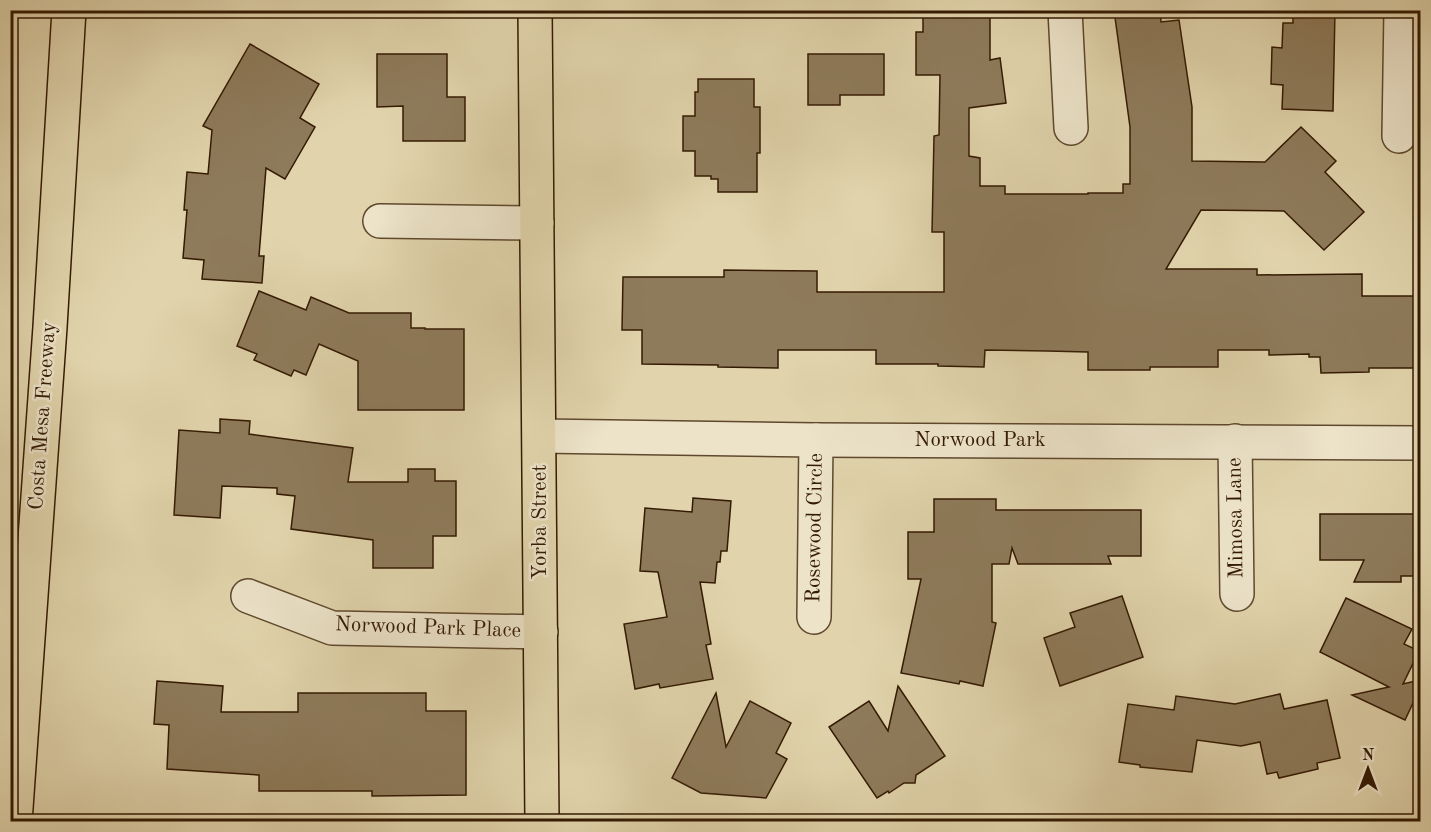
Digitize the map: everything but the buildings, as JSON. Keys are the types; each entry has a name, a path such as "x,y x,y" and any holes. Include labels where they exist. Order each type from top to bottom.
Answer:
{"main road":[{"name":"Costa Mesa Freeway","path":"15,822 49,338 69,10"},
{"name":"Yorba Street","path":"535,10 543,822"}],"street":[{"path":"1065,10 1071,128"},
{"path":"1399,136 1401,10"},
{"path":"380,220 537,223"},
{"name":"Norwood Park","path":"540,436 816,440 1420,443"},
{"name":"Rosewood Circle","path":"814,617 816,440"},
{"name":"Mimosa Lane","path":"1235,441 1237,594"},
{"name":"Norwood Park Place","path":"248,596 332,628 541,632"}]}
